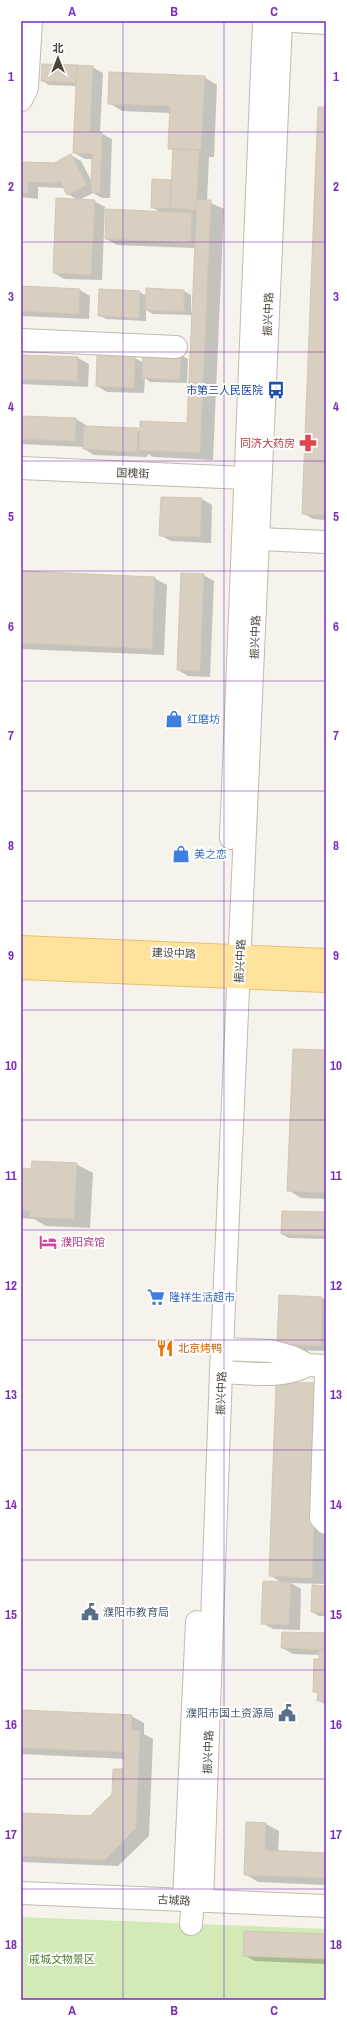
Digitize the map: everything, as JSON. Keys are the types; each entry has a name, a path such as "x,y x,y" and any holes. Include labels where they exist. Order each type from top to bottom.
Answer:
{"main road":[{"name":"建设中路","path":"21,947 233,966 326,981"},
{"name":"建设中路","path":"21,968 233,966 326,960"}],"street":[{"path":"21,100 27,88 31,21"},
{"name":"振兴中路","path":"193,1901 223,1349 245,478 264,21"},
{"name":"振兴中路","path":"193,1901 233,966 259,539 281,21"},
{"path":"292,21 326,22"},
{"path":"21,340 176,347"},
{"name":"国槐街","path":"21,468 245,478"},
{"path":"259,539 326,542"},
{"path":"223,1349 271,1351 292,1357 320,1369"},
{"path":"222,1372 283,1374 296,1371 320,1369"},
{"path":"320,1369 325,1436 321,1518 326,1523"},
{"name":"古城路","path":"21,1894 326,1906"},
{"path":"191,1924 193,1901"}],"green space":[{"name":"戚城文物景区","path":"21,1917 326,1929 326,2000 21,2000"}],"building":[{"path":"42,64 77,65 76,83 41,81"},
{"path":"77,65 93,66 90,132 102,132 100,193 91,192 92,154 73,153"},
{"path":"109,72 205,76 201,150 168,149 170,106 108,104"},
{"path":"318,107 326,107 326,462 304,461"},
{"path":"173,149 199,150 196,210 170,208"},
{"path":"71,154 87,185 67,195 59,179 59,183 28,182 28,194 21,193 21,162 54,163"},
{"path":"152,179 171,180 170,208 151,208"},
{"path":"56,198 95,200 91,275 53,273"},
{"path":"197,200 211,200 200,453 139,450 140,421 187,423"},
{"path":"106,209 192,213 191,243 105,239"},
{"path":"21,286 80,289 79,314 21,311"},
{"path":"146,288 184,290 184,312 145,310"},
{"path":"99,289 140,291 139,318 98,316"},
{"path":"143,352 181,354 180,380 142,378"},
{"path":"21,355 78,357 77,381 21,379"},
{"path":"97,355 135,357 134,388 96,386"},
{"path":"21,416 76,418 75,441 21,439"},
{"path":"84,426 138,428 137,452 83,449"},
{"path":"304,461 326,462 326,515 302,514"},
{"path":"161,497 202,498 200,537 159,536"},
{"path":"21,571 155,577 152,649 21,643"},
{"path":"181,573 204,574 200,671 177,670"},
{"path":"293,1049 326,1050 326,1193 287,1191"},
{"path":"32,1161 77,1163 74,1219 29,1217 30,1211 21,1210 21,1168 31,1169"},
{"path":"282,1211 326,1212 326,1236 281,1234"},
{"path":"279,1295 322,1297 321,1346 277,1344"},
{"path":"276,1382 319,1383 312,1578 269,1576"},
{"path":"263,1581 291,1582 289,1625 261,1624"},
{"path":"312,1585 326,1586 326,1613 311,1612"},
{"path":"282,1632 326,1633 326,1650 281,1648"},
{"path":"319,1650 326,1651 326,1701 317,1701 318,1692 313,1692 314,1659 319,1659"},
{"path":"21,1710 132,1715 131,1730 140,1731 136,1828 105,1860 21,1856 21,1813 90,1816 112,1794 113,1769 124,1769 124,1752 21,1748"},
{"path":"246,1822 266,1823 265,1850 326,1853 326,1878 244,1875"},
{"path":"244,1931 326,1934 326,1959 243,1956"}],"place":[{"name":"市第三人民医院","path":"276,390"},
{"name":"同济大药房","path":"308,443"},
{"name":"红磨坊","path":"174,719"},
{"name":"美之恋","path":"181,854"},
{"name":"濮阳宾馆","path":"48,1242"},
{"name":"隆祥生活超市","path":"156,1297"},
{"name":"北京烤鸭","path":"165,1348"},
{"name":"濮阳市教育局","path":"90,1612"},
{"name":"濮阳市国土资源局","path":"287,1713"}]}
